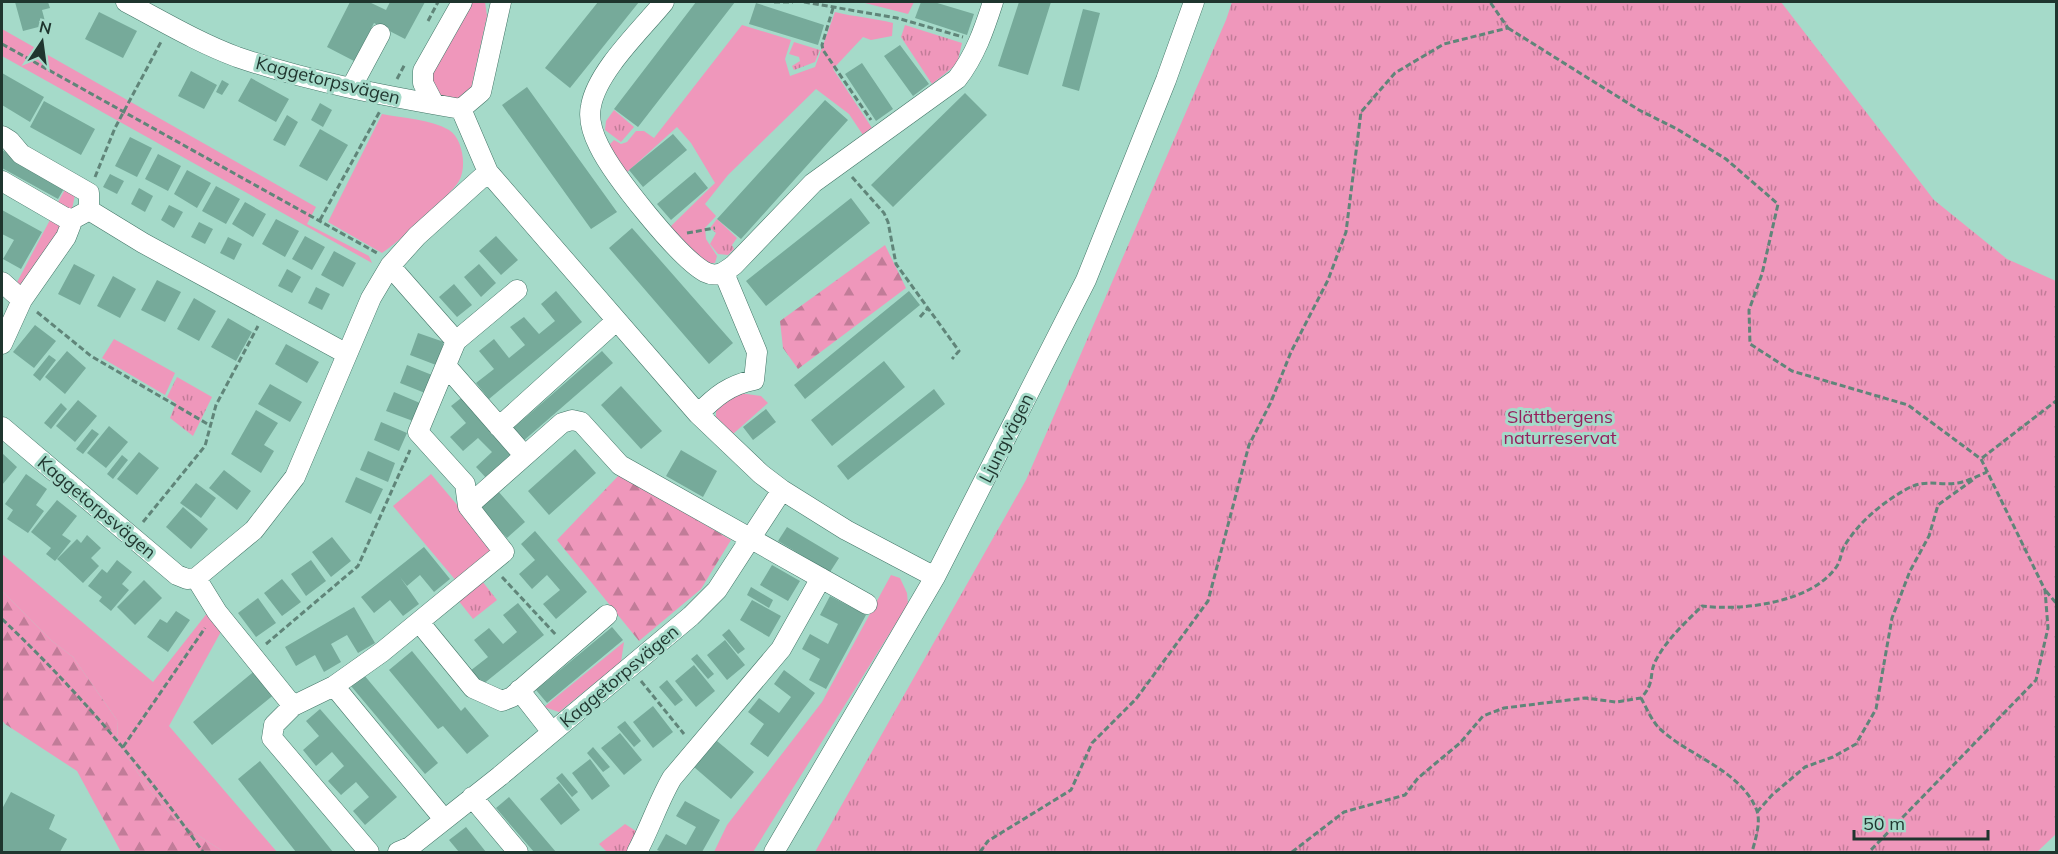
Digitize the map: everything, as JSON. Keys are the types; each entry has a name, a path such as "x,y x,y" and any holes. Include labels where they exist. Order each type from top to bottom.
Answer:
{"street":[{"name":"Kaggetorpsvägen","path":"126,2 170,26 236,56 351,88 461,109"},
{"name":"Kaggetorpsvägen","path":"434,104 423,83 423,71 462,2"},
{"path":"501,2 481,92 461,109 488,172 698,414 761,474 782,490 846,530 935,578"},
{"path":"664,2 597,88 590,107 591,126 613,170 670,239 706,272 724,273 813,183 838,162 957,80 978,43 993,2"},
{"name":"Ljungvägen","path":"774,852 935,578 1086,280 1166,80 1194,2"},
{"path":"351,88 380,34"},
{"path":"2,136 83,207 266,311 347,354"},
{"path":"293,706 217,612 196,578 254,530 282,498 295,477 371,298 390,266 417,236 488,172"},
{"path":"2,181 83,207"},
{"path":"2,344 22,300 66,237 83,207"},
{"path":"390,266 456,341"},
{"path":"698,414 721,391 737,383 754,380 758,361 757,352 724,273"},
{"path":"2,282 22,300"},
{"path":"369,852 272,738 274,725 293,706 334,686 419,622 504,552 468,506 465,484 418,432 456,341 517,290"},
{"path":"499,427 616,321"},
{"path":"447,367 524,455"},
{"path":"468,506 562,423 572,420 581,422 620,465 751,541 867,604"},
{"name":"Kaggetorpsvägen","path":"2,427 177,575 188,579 196,578"},
{"name":"Kaggetorpsvägen","path":"407,851 444,818 691,616 717,590 751,541 782,490"},
{"path":"637,852 651,825 660,798 781,649 821,578"},
{"path":"419,622 473,688 502,701 519,690 607,615"},
{"path":"334,686 444,818"},
{"path":"519,690 552,732"},
{"path":"472,797 518,852"}],"path":[{"path":"774,2 793,2"},
{"path":"804,2 897,18 978,43"},
{"path":"1490,2 1508,28 1630,105 1677,129 1726,159 1778,204 1762,274 1749,310 1750,344 1792,372 1908,405 1982,459 2044,590 2056,603"},
{"path":"833,7 822,45 823,50 880,134"},
{"path":"83,207 123,112 170,26"},
{"path":"980,852 988,841 1071,790 1092,743 1136,699 1208,601 1250,445 1271,402 1291,352 1328,280 1346,232 1361,112 1395,73 1444,44 1508,28"},
{"path":"2,44 374,251 390,266"},
{"path":"838,162 884,213 888,222 896,264 959,351 952,359"},
{"path":"670,239 715,228"},
{"path":"22,300 91,356 211,426"},
{"path":"920,317 927,309"},
{"path":"132,536 205,446 216,405 266,311"},
{"path":"1982,459 2056,401"},
{"path":"252,656 358,566 418,432"},
{"path":"1292,852 1344,812 1405,795 1418,778 1460,743 1483,716 1504,708 1585,698 1616,702 1641,698 1651,687 1655,661 1678,630 1702,606 1727,609 1760,606 1810,590 1836,566 1844,547 1867,518 1903,491 1920,482 1957,483 1987,472"},
{"path":"1752,852 1757,812 1772,795 1804,767 1833,757 1856,744 1876,709 1892,618 1910,571 1929,536 1938,505 1976,477"},
{"path":"513,590 568,649"},
{"path":"1869,852 2036,680 2048,628 2044,590"},
{"path":"123,747 217,612"},
{"path":"2,619 87,704 146,772 203,852"},
{"path":"628,666 697,750"},
{"path":"1641,698 1656,726 1724,772 1745,793 1757,812"}],"green space":[{"path":"470,2 485,2 487,16 471,89 454,101 437,96 430,78"},
{"path":"861,2 914,2 908,14"},
{"name":"Slättbergens naturreservat","path":"1232,2 1781,2 1934,200 2007,259 2056,281 2056,834 2037,852 815,852 1026,480"},
{"path":"835,12 893,23 892,36 871,40 863,37 833,69 872,128 863,135 849,114 816,89 728,175 705,204 716,216 705,228 706,239 717,256 715,263 704,263 669,228 715,183 691,143 677,127 625,174 609,145 614,140 621,144 627,142 636,131 644,131 654,138 742,25 791,40 785,59 790,76 815,67"},
{"path":"905,25 962,43 957,64 932,84 901,37"},
{"path":"2,29 316,207 307,224 369,256 372,263 2,56"},
{"path":"794,42 820,50 815,62 794,70 792,66 800,61 799,57 789,54"},
{"path":"614,110 634,127 621,142 605,130 606,121"},
{"path":"382,114 425,121 449,130 458,140 463,168 454,188 400,240 382,253 328,222"},
{"path":"68,184 75,195 72,209 57,204"},
{"path":"51,218 60,222 63,229 25,288 15,286"},
{"path":"717,219 737,238 732,245 734,249 728,255 718,254 710,244 716,233 710,228"},
{"path":"885,245 906,288 798,369 783,348 780,321"},
{"path":"114,339 175,373 165,395 102,358"},
{"path":"177,377 212,397 193,436 170,418 176,403 167,397"},
{"path":"739,393 761,396 768,403 733,434 716,417 716,408"},
{"path":"431,474 496,551 458,583 393,506"},
{"path":"620,474 731,540 701,589 639,641 557,540"},
{"path":"2,554 153,682 208,612 223,628 169,726 277,852 224,852 176,821 142,779 118,743 117,720 73,657 52,641 2,591"},
{"path":"891,575 900,578 907,593 908,604 753,852 714,852 727,825 822,702"},
{"path":"482,581 497,600 473,619 458,600"},
{"path":"2,591 52,641 73,657 117,720 118,743 142,779 176,821 224,852 121,852 77,771 5,724 2,720"},
{"path":"624,642 621,662 559,712 544,707"},
{"path":"625,824 639,833 630,852 607,852 599,844"}],"building":[{"path":"15,2 48,2 50,8 42,10 46,25 23,31"},
{"path":"350,2 369,2 386,10 390,2 425,2 405,39 374,23 354,61 327,47"},
{"path":"598,2 639,2 570,88 545,68"},
{"path":"696,2 735,2 638,127 614,109"},
{"path":"921,2 934,2 974,14 967,35 915,18"},
{"path":"1019,2 1051,2 1028,75 998,66"},
{"path":"756,3 824,25 818,45 749,24"},
{"path":"1083,9 1100,13 1079,91 1062,86"},
{"path":"99,12 137,31 123,58 85,39"},
{"path":"900,45 929,84 913,96 884,56"},
{"path":"862,63 893,109 876,121 845,74"},
{"path":"191,71 217,85 204,109 178,96"},
{"path":"2,73 44,97 30,122 2,105"},
{"path":"251,78 289,99 276,122 238,101"},
{"path":"222,80 229,84 222,95 216,92"},
{"path":"527,87 617,212 591,229 502,105"},
{"path":"965,93 987,115 893,207 871,185"},
{"path":"825,100 848,120 741,239 717,219"},
{"path":"44,101 95,129 81,155 30,127"},
{"path":"320,103 332,110 323,127 311,120"},
{"path":"287,115 298,122 285,146 273,140"},
{"path":"320,129 348,145 327,181 299,166"},
{"path":"673,134 687,150 643,187 629,170"},
{"path":"130,137 152,148 137,177 115,166"},
{"path":"2,150 66,185 58,199 2,168"},
{"path":"158,154 181,166 168,191 145,179"},
{"path":"187,170 211,183 197,208 174,194"},
{"path":"695,172 708,188 671,220 657,204"},
{"path":"110,174 124,181 117,194 103,187"},
{"path":"216,186 240,199 226,224 202,211"},
{"path":"139,188 153,196 145,212 131,204"},
{"path":"851,198 870,223 766,306 746,281"},
{"path":"245,202 266,214 253,237 232,224"},
{"path":"169,205 183,212 174,228 161,220"},
{"path":"2,210 42,232 21,269 3,259 14,240 2,234"},
{"path":"276,219 299,231 285,257 262,244"},
{"path":"199,222 213,229 205,244 191,237"},
{"path":"632,228 733,343 709,364 609,248"},
{"path":"305,236 325,247 312,270 292,259"},
{"path":"496,236 518,260 501,275 479,251"},
{"path":"228,237 242,244 234,260 220,253"},
{"path":"334,251 356,263 343,287 321,275"},
{"path":"74,264 95,275 80,305 58,294"},
{"path":"479,264 496,283 481,297 464,277"},
{"path":"287,269 301,277 292,293 278,286"},
{"path":"113,276 136,289 120,318 97,306"},
{"path":"157,280 181,292 165,322 141,310"},
{"path":"454,284 472,305 457,317 439,297"},
{"path":"316,287 330,294 322,310 308,303"},
{"path":"556,291 582,322 489,399 476,383 494,369 479,351 494,339 509,358 525,345 510,327 524,317 539,334 555,321 541,304"},
{"path":"909,291 920,305 805,399 794,385"},
{"path":"194,298 216,311 199,341 177,329"},
{"path":"228,318 252,332 236,361 211,347"},
{"path":"35,325 56,341 34,368 13,352"},
{"path":"418,333 444,342 436,365 410,355"},
{"path":"286,344 319,362 307,383 275,364"},
{"path":"67,351 86,368 65,394 45,377"},
{"path":"602,351 613,363 522,442 511,430"},
{"path":"49,355 56,360 40,381 33,375"},
{"path":"884,361 905,387 832,446 811,420"},
{"path":"407,365 432,375 425,393 400,383"},
{"path":"270,384 302,402 290,422 258,404"},
{"path":"621,386 662,431 641,449 601,405"},
{"path":"934,389 945,404 848,480 837,466"},
{"path":"394,392 420,403 413,421 386,411"},
{"path":"465,395 518,453 488,480 476,467 492,452 478,438 463,451 450,437 466,423 451,406"},
{"path":"78,400 97,416 75,442 56,426"},
{"path":"61,403 67,409 51,429 44,423"},
{"path":"766,409 776,422 753,440 743,427"},
{"path":"256,410 278,423 264,445 274,451 261,473 231,454"},
{"path":"381,422 407,433 399,451 374,440"},
{"path":"109,426 128,442 106,468 87,453"},
{"path":"92,429 99,434 83,454 76,449"},
{"path":"575,449 596,473 549,515 528,491"},
{"path":"681,450 717,471 703,497 666,476"},
{"path":"368,451 395,463 388,482 360,470"},
{"path":"139,452 159,468 137,495 117,479"},
{"path":"2,453 17,467 2,485"},
{"path":"122,455 128,460 113,479 107,474"},
{"path":"224,470 251,491 237,510 209,488"},
{"path":"26,474 47,489 36,505 44,511 28,533 7,519 13,510 5,504"},
{"path":"356,477 383,489 371,514 345,502"},
{"path":"196,483 216,498 201,518 180,503"},
{"path":"498,491 525,522 507,538 479,508"},
{"path":"57,500 77,516 62,535 71,541 55,561 46,554 51,548 31,532"},
{"path":"183,507 208,529 191,549 166,527"},
{"path":"787,527 839,558 830,572 778,541"},
{"path":"535,531 587,592 556,619 543,604 560,590 547,575 532,589 519,574 535,560 521,544"},
{"path":"87,535 101,548 91,558 99,566 83,583 57,559 77,539 81,543"},
{"path":"332,537 351,561 331,577 312,552"},
{"path":"424,547 450,579 434,592 420,575 407,586 400,577 419,604 403,616 390,600 374,613 361,597"},
{"path":"117,560 132,572 122,584 129,590 111,611 99,601 102,597 88,586 102,569 107,573"},
{"path":"311,560 326,581 306,596 291,574"},
{"path":"772,565 800,581 788,601 760,585"},
{"path":"282,579 301,602 282,616 264,593"},
{"path":"144,580 162,598 135,625 117,607"},
{"path":"751,587 773,600 769,608 747,595"},
{"path":"830,596 866,615 826,689 809,680 820,659 802,649 810,634 828,644 838,624 820,615"},
{"path":"258,598 276,623 256,637 238,613"},
{"path":"752,600 781,616 769,637 740,620"},
{"path":"518,603 544,635 482,685 470,671 488,657 474,640 489,628 503,644 517,632 503,615"},
{"path":"354,607 375,643 358,653 347,635 331,644 341,662 324,672 315,655 296,666 285,647"},
{"path":"176,611 190,620 168,652 147,637 160,619 167,623"},
{"path":"612,627 623,640 547,703 536,690"},
{"path":"729,629 745,649 738,654 722,635"},
{"path":"725,640 745,665 727,680 707,655"},
{"path":"412,651 461,711 465,707 489,736 467,754 443,726 438,729 389,670"},
{"path":"697,654 714,674 708,679 691,659"},
{"path":"694,665 715,691 696,707 675,681"},
{"path":"257,669 276,693 212,745 193,722"},
{"path":"784,670 815,693 768,757 750,744 764,724 748,712 759,698 779,713 791,697 774,684"},
{"path":"364,675 438,763 425,774 351,686"},
{"path":"667,680 683,700 675,706 659,687"},
{"path":"653,706 673,732 653,748 633,722"},
{"path":"320,709 397,797 365,825 353,811 369,797 356,782 341,795 328,781 344,766 332,752 316,766 303,750 319,736 306,721"},
{"path":"625,721 641,741 634,747 617,727"},
{"path":"620,733 642,760 624,775 601,748"},
{"path":"717,741 754,772 731,799 694,767"},
{"path":"593,747 610,767 603,772 587,753"},
{"path":"590,759 610,786 592,800 572,773"},
{"path":"260,761 333,852 296,852 238,779"},
{"path":"562,773 578,792 572,797 556,778"},
{"path":"559,783 580,810 561,825 540,799"},
{"path":"11,792 55,815 49,829 67,839 60,852 2,852 2,809"},
{"path":"509,797 556,852 534,852 496,808"},
{"path":"685,801 720,820 702,852 657,850 666,834 686,845 696,827 676,816"},
{"path":"466,827 486,852 459,852 449,840"}]}
